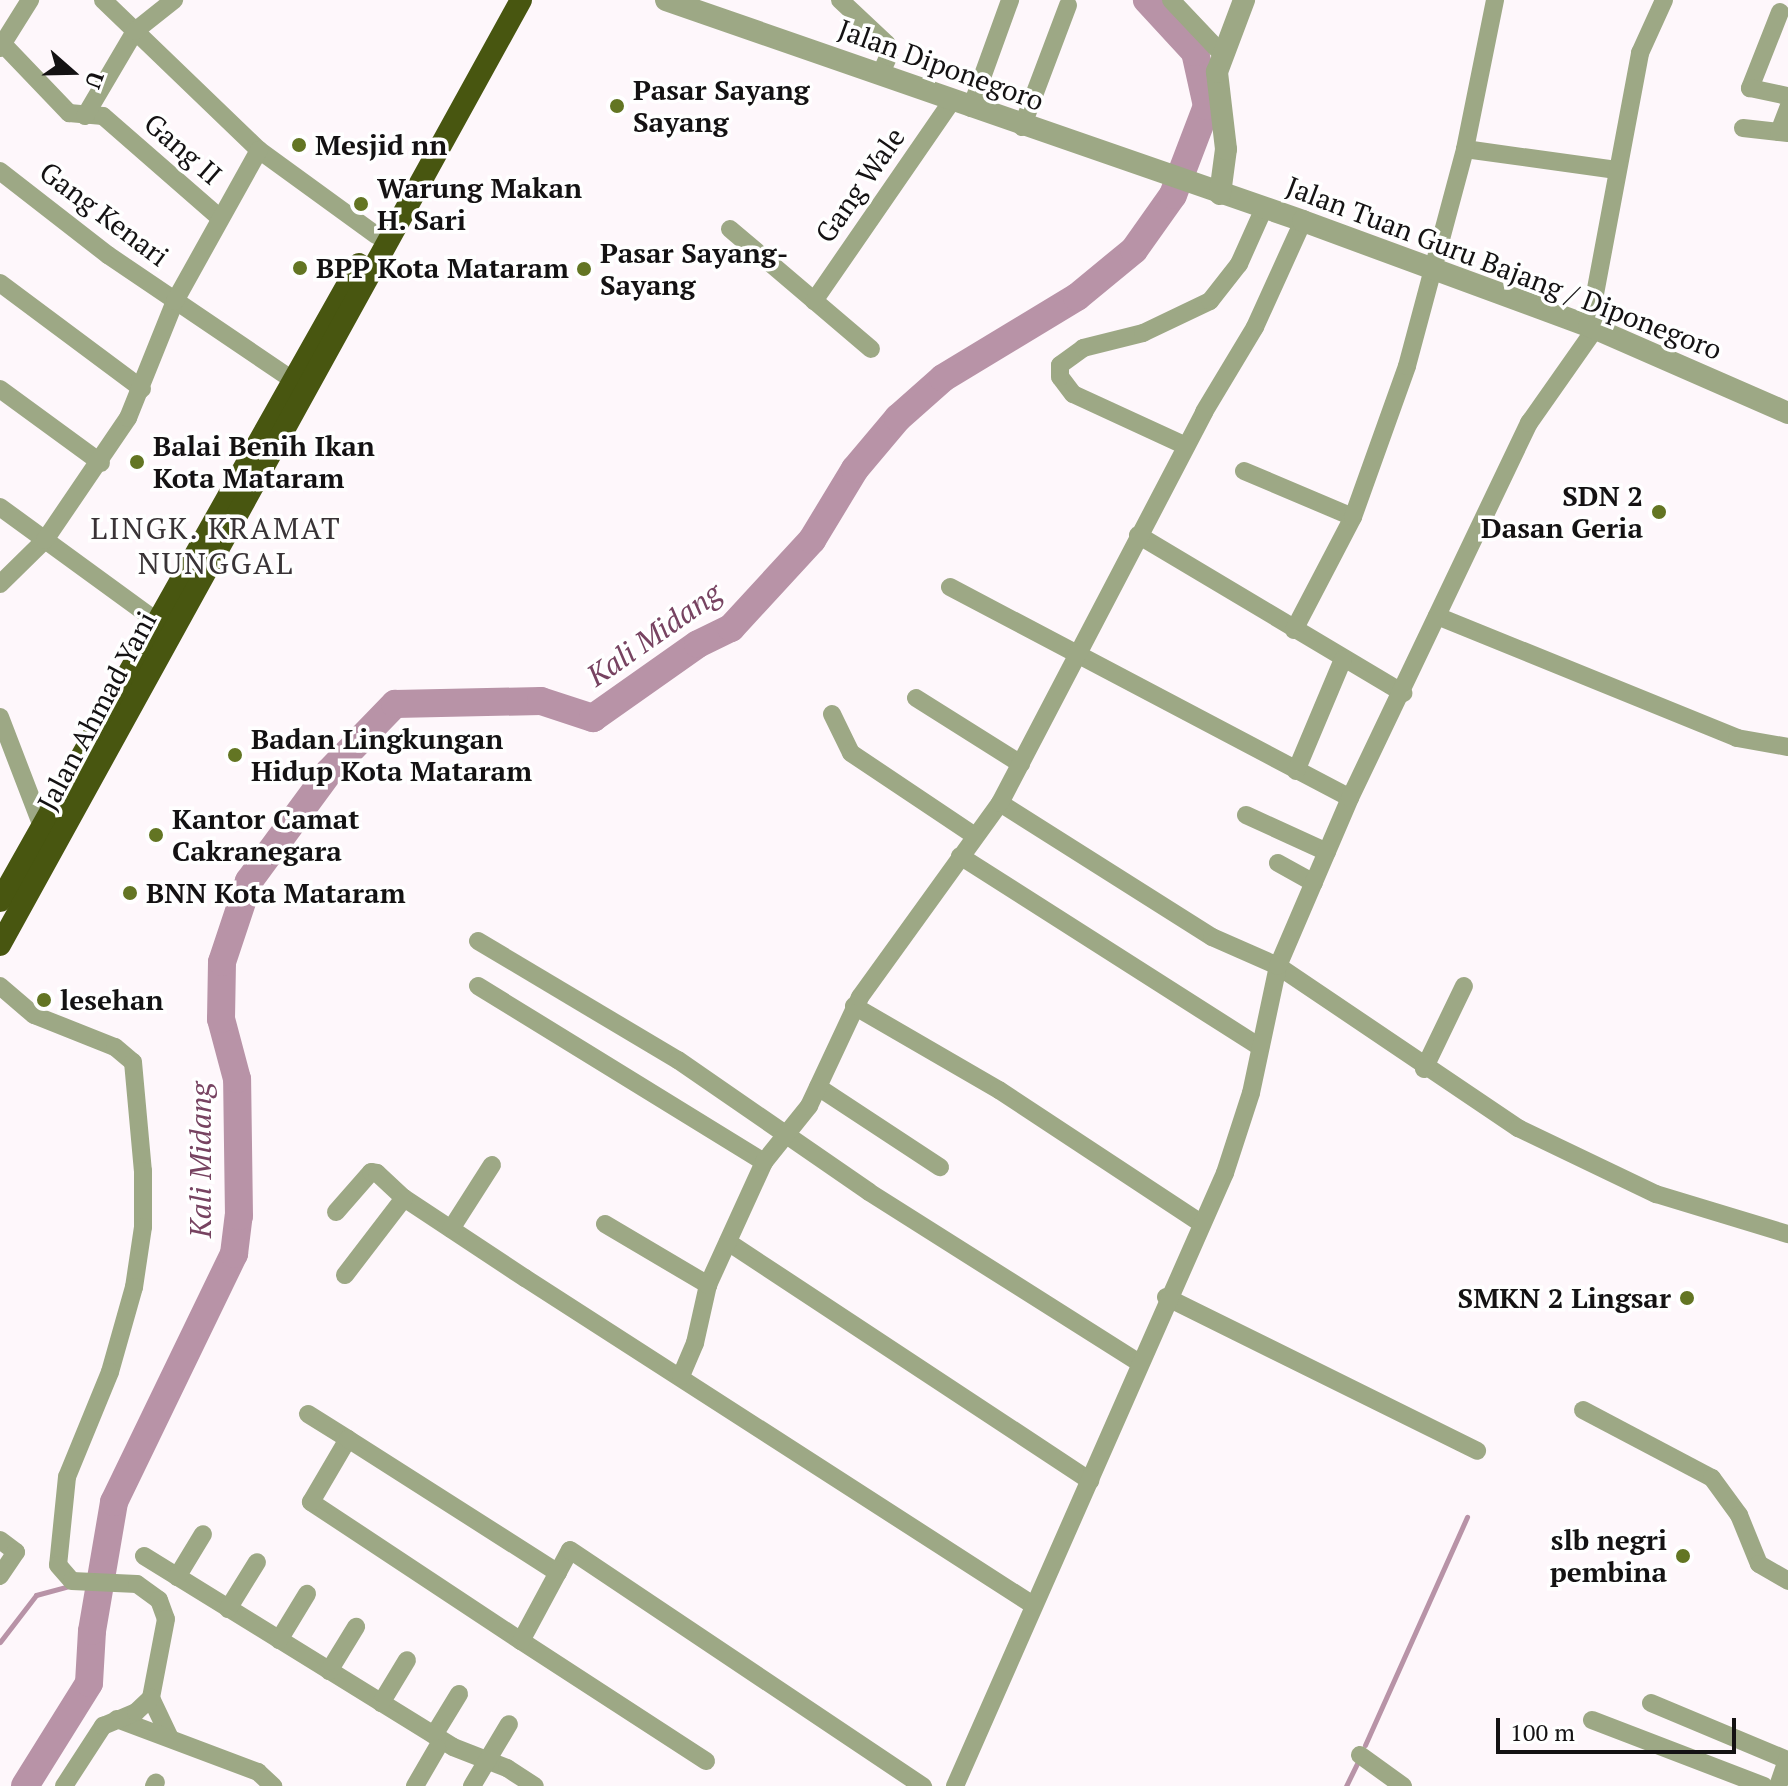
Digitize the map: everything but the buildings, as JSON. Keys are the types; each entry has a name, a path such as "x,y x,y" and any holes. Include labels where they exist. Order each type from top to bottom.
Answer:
{"highway":[{"path":"0,901 26,878 43,829 159,623 279,423 294,381 504,0"},
{"name":"Jalan Ahmad Yani","path":"0,945 26,878 279,423 521,0"}],"street":[{"path":"1,44 30,0"},
{"path":"103,0 259,150 376,235"},
{"path":"85,116 135,31 174,0"},
{"name":"Jalan Diponegoro","path":"666,0 1196,187"},
{"path":"840,0 889,48 880,75"},
{"name":"Gang Wale","path":"814,301 961,105 1010,0"},
{"path":"1171,0 1222,54"},
{"path":"1220,194 1226,160 1216,85 1222,54 1244,0"},
{"path":"1294,630 1353,517 1407,366 1429,269 1465,149 1495,0"},
{"path":"955,1786 1090,1481 1166,1297 1235,1147 1278,966 1350,798 1403,693 1529,423 1592,328 1617,170 1640,53 1664,0"},
{"path":"1022,127 1068,5"},
{"path":"1780,12 1750,88 1788,96"},
{"name":"Gang II","path":"1,44 69,113 103,116 220,218"},
{"path":"1743,128 1783,133 1788,108"},
{"path":"1465,149 1617,170"},
{"path":"0,584 45,540 101,463 142,389 175,301 259,150"},
{"name":"Gang Kenari","path":"0,171 175,301 294,381"},
{"name":"Jalan Tuan Guru Bajang / Diponegoro","path":"1196,187 1303,221 1592,328 1788,413"},
{"path":"1186,446 1073,394 1060,377 1060,365 1093,344 1143,333 1210,301 1239,264 1264,208"},
{"path":"681,1376 698,1335 708,1285 764,1162 787,1137 818,1087 854,1006 1000,803 1138,535 1255,327 1303,221"},
{"path":"730,229 871,349"},
{"path":"0,283 142,389"},
{"path":"0,389 101,463"},
{"path":"1244,471 1353,517"},
{"path":"0,507 159,623"},
{"path":"1138,535 1403,693"},
{"path":"950,587 1350,798"},
{"path":"1437,616 1737,738 1788,747"},
{"path":"1296,771 1343,659"},
{"path":"916,698 1021,764"},
{"path":"832,714 851,753 975,836"},
{"path":"0,717 43,829"},
{"path":"1000,803 1212,937 1278,966 1424,1069 1518,1128 1656,1194 1788,1234"},
{"path":"1246,815 1327,852"},
{"path":"960,856 1260,1047"},
{"path":"1278,863 1314,883"},
{"path":"478,941 678,1060 787,1137 1139,1363"},
{"path":"0,986 34,1015 126,1053 137,1084 143,1227 134,1287 110,1372 67,1477 58,1565 62,1576 72,1581 129,1583 149,1591 164,1609 151,1698 170,1738"},
{"path":"478,986 764,1162"},
{"path":"1424,1069 1464,986"},
{"path":"854,1006 999,1090 1199,1222"},
{"path":"818,1087 940,1167"},
{"path":"451,1229 492,1165"},
{"path":"336,1212 373,1171 404,1198 451,1229 1033,1605"},
{"path":"345,1275 404,1198"},
{"path":"605,1224 708,1285"},
{"path":"728,1242 1090,1481"},
{"path":"1166,1297 1477,1451"},
{"path":"1583,1410 1712,1478 1739,1515 1759,1564 1788,1581"},
{"path":"308,1414 558,1573"},
{"path":"348,1439 311,1502 706,1761"},
{"path":"177,1577 203,1534"},
{"path":"0,1540 16,1552 0,1576"},
{"path":"521,1641 570,1550 923,1786"},
{"path":"144,1556 381,1703 436,1742 483,1762 507,1768 535,1786"},
{"path":"228,1609 257,1562"},
{"path":"279,1640 307,1594"},
{"path":"329,1671 356,1627"},
{"path":"381,1703 407,1660"},
{"path":"415,1786 459,1694"},
{"path":"64,1786 98,1730 151,1698"},
{"path":"1651,1703 1787,1760 1778,1786"},
{"path":"117,1719 258,1772 273,1786"},
{"path":"1592,1720 1764,1786"},
{"path":"472,1786 483,1762 509,1724"},
{"path":"1360,1755 1403,1786"}],"waterway":[{"name":"Kali Midang","path":"25,1786 89,1683 92,1631 114,1502 234,1254 239,1216 237,1079 221,1019 222,962 249,881 329,772 395,704 541,701 593,718 698,644 731,628 812,540 855,469 898,418 943,378 1077,297 1134,250 1173,195 1207,106 1195,52 1147,0"},
{"path":"1365,1745 1467,1517"},
{"path":"0,1642 36,1595 70,1586"},
{"path":"1346,1786 1357,1763"}],"place":[{"name":"Pasar Sayang Sayang","path":"617,106"},
{"name":"Mesjid nn","path":"299,145"},
{"name":"Warung Makan H. Sari","path":"361,204"},
{"name":"BPP Kota Mataram","path":"300,268"},
{"name":"Pasar Sayang- Sayang","path":"584,269"},
{"name":"Balai Benih Ikan Kota Mataram","path":"137,462"},
{"name":"SDN 2 Dasan Geria","path":"1659,512"},
{"name":"Badan Lingkungan Hidup Kota Mataram","path":"235,755"},
{"name":"Kantor Camat Cakranegara","path":"156,835"},
{"name":"BNN Kota Mataram","path":"130,893"},
{"name":"lesehan","path":"44,1000"},
{"name":"SMKN 2 Lingsar","path":"1687,1298"},
{"name":"slb negri pembina","path":"1683,1556"}],"district":[{"name":"LINGK. KRAMAT NUNGGAL","path":"216,545"}]}
